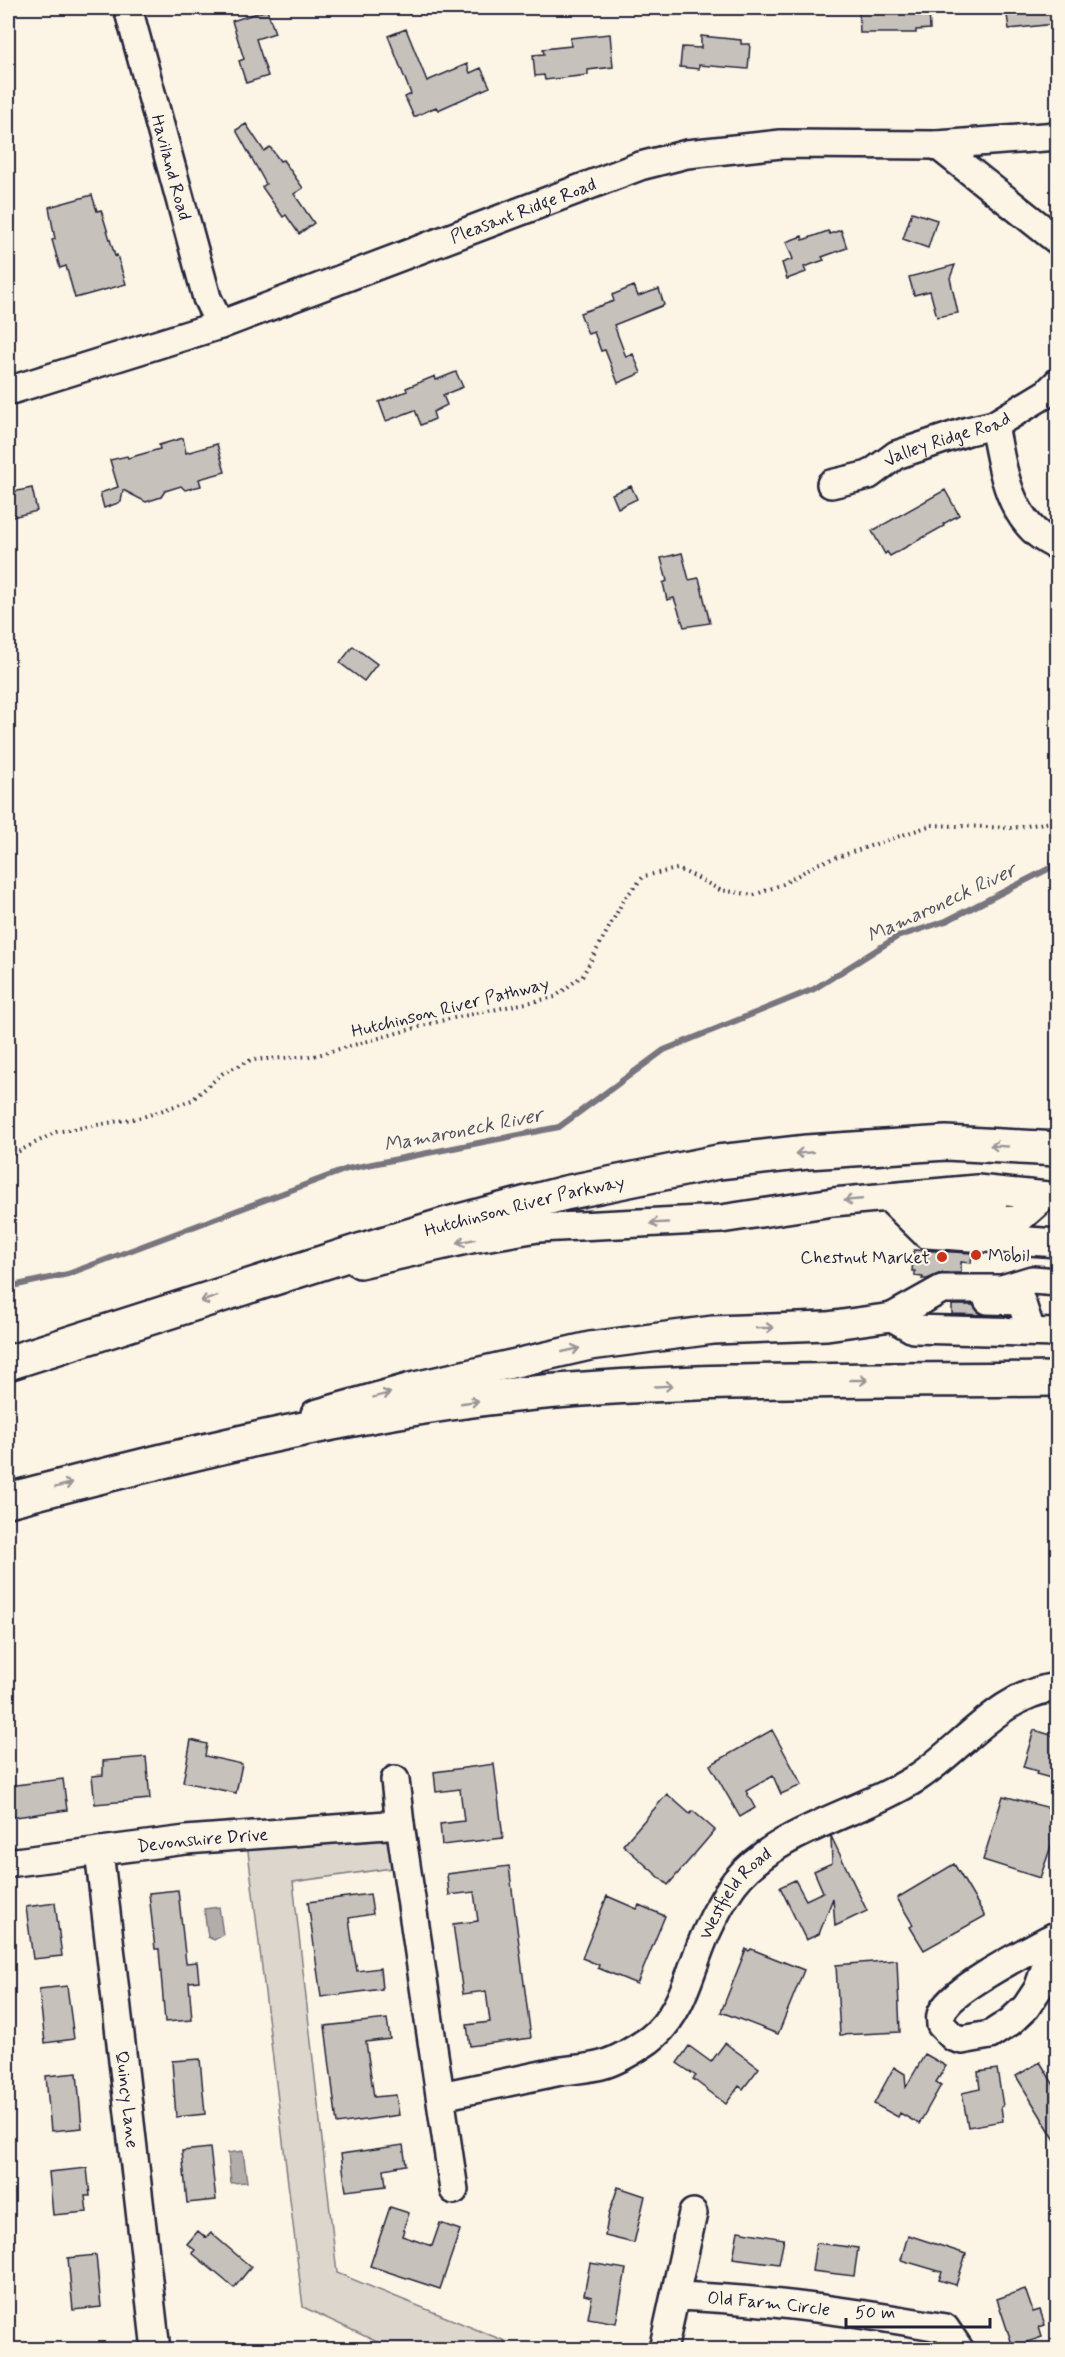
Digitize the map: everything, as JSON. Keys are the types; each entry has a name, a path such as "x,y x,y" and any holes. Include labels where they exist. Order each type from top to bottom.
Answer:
{"highway":[{"name":"Hutchinson River Parkway","path":"8,1363 448,1224 565,1193 718,1162 807,1152 946,1143 1058,1149"},
{"path":"8,1500 165,1459 319,1425 524,1394 670,1385 845,1380 1058,1379"}],"street":[{"name":"Haviland Road","path":"128,8 207,298 220,325"},
{"name":"Pleasant Ridge Road","path":"8,391 220,325 640,166 687,154 781,144 937,145 1058,136"},
{"path":"937,145 1058,241"},
{"name":"Valley Ridge Road","path":"831,484 869,475 896,455 994,425 1047,393 1058,382"},
{"path":"994,425 1004,476 1011,497 1028,526 1058,546"},
{"path":"256,1283 399,1257 471,1239 538,1228 721,1219 833,1202 976,1189 1051,1197 1045,1281 1031,1331"},
{"path":"888,1197 926,1234 1047,1242"},
{"path":"165,1459 405,1388 590,1346 713,1330 827,1326 892,1317 942,1289 1002,1289 1045,1281"},
{"path":"892,1317 913,1329 1058,1333"},
{"name":"Westfield Road","path":"441,2096 605,2064 633,2050 652,2037 672,2015 687,1987 705,1936 733,1885 748,1867 771,1850 838,1816 888,1796 920,1775 974,1731 1024,1695 1058,1688"},
{"path":"395,1780 454,2190"},
{"name":"Devonshire Drive","path":"8,1863 186,1840 400,1824"},
{"name":"Quincy Lane","path":"99,1851 156,2349"},
{"path":"663,2349 693,2213"},
{"name":"Old Farm Circle","path":"675,2296 734,2298 884,2317 945,2328 960,2349"}],"path":[{"name":"Hutchinson River Pathway","path":"8,1157 56,1132 143,1117 192,1100 223,1073 251,1060 314,1056 444,1020 555,997 583,975 625,898 644,876 677,869 720,890 754,895 783,884 817,864 932,825 1013,828 1058,821"}],"shaded area":[{"path":"400,1824 406,1866 293,1882 337,2273 505,2341 504,2349 392,2349 303,2307 246,1835"},
{"path":"219,1907 223,1935 214,1940 208,1937 204,1909"},
{"path":"243,2151 247,2182 231,2183 228,2153"}],"building":[{"path":"929,8 930,29 916,30 916,33 860,33 859,9"},
{"path":"1006,8 1050,8 1054,24 1009,29"},
{"path":"267,10 275,33 256,39 268,76 246,83 239,61 244,59 232,21"},
{"path":"406,29 427,81 467,64 470,73 481,68 490,87 438,110 436,107 414,117 405,97 411,94 388,36"},
{"path":"610,34 613,67 588,70 588,75 545,80 544,75 535,76 533,55 544,54 543,49 571,46 570,38"},
{"path":"701,36 741,40 741,44 750,44 748,69 699,65 699,69 680,67 682,47 701,48"},
{"path":"246,124 264,151 270,147 280,161 283,160 303,188 294,194 314,223 299,234 286,215 283,217 262,187 266,184 236,130"},
{"path":"92,195 97,211 101,210 126,284 75,298 66,266 60,268 52,240 55,239 49,207"},
{"path":"912,212 937,220 928,248 903,239"},
{"path":"841,230 847,248 822,257 824,260 804,267 806,272 787,279 782,263 793,259 786,242 802,236 803,240 828,231 830,234"},
{"path":"955,265 950,278 958,313 937,317 930,291 914,295 909,277"},
{"path":"634,286 638,296 659,289 664,305 614,325 626,357 633,354 641,373 618,383 605,350 601,351 594,332 588,334 580,313 614,301 612,295"},
{"path":"456,372 463,387 443,395 447,405 433,412 435,419 421,425 415,410 386,421 379,402 407,391 406,388 435,376 436,380"},
{"path":"183,438 186,453 217,444 225,472 199,479 201,486 185,490 181,486 165,491 161,497 146,502 123,490 121,502 104,508 100,493 118,487 110,460 127,456 128,458 160,449 159,445"},
{"path":"631,486 637,499 618,508 612,494"},
{"path":"32,488 37,511 8,518 8,493"},
{"path":"945,490 959,515 890,556 887,552 885,554 872,531"},
{"path":"682,553 689,580 699,578 710,623 684,627 674,598 667,600 663,583 667,581 661,558"},
{"path":"353,646 377,664 364,681 340,663"},
{"name":"Chestnut Market","path":"914,1250 972,1253 971,1263 961,1262 961,1273 941,1273 922,1279 923,1277 915,1276 915,1271 912,1271"},
{"path":"952,1305 973,1305 979,1313 986,1315 952,1314"},
{"path":"772,1730 802,1785 781,1794 773,1776 746,1791 755,1808 740,1817 710,1765"},
{"path":"1034,1730 1058,1737 1058,1780 1036,1774 1037,1771 1023,1767"},
{"path":"191,1740 207,1744 205,1756 242,1764 236,1793 183,1782"},
{"path":"146,1757 150,1799 95,1804 92,1776 103,1775 103,1761"},
{"path":"494,1764 503,1838 442,1845 440,1824 464,1821 460,1789 436,1792 434,1772"},
{"path":"63,1779 67,1810 8,1818 8,1786"},
{"path":"667,1794 690,1814 693,1811 715,1830 668,1885 623,1845"},
{"path":"1003,1796 1058,1810 1058,1826 1040,1878 983,1860"},
{"path":"831,1836 867,1911 835,1926 833,1898 819,1934 806,1940 780,1887 795,1880 806,1900 823,1892 814,1871 832,1863"},
{"path":"954,1864 985,1916 924,1950 910,1927 913,1925 897,1898"},
{"path":"509,1866 531,2038 470,2046 467,2025 490,2022 486,1991 463,1994 453,1924 478,1921 474,1892 449,1895 447,1874"},
{"path":"178,1890 186,1963 197,1962 199,1981 189,1982 192,2020 165,2022 159,1949 155,1949 149,1893"},
{"path":"370,1894 373,1914 349,1918 357,1971 380,1968 382,1989 321,1997 308,1902"},
{"path":"607,1896 637,1909 639,1905 665,1916 637,1984 598,1968 599,1965 582,1958"},
{"path":"55,1903 62,1956 33,1959 26,1907"},
{"path":"746,1949 804,1970 778,2034 721,2012"},
{"path":"897,1960 900,2032 840,2035 836,1965"},
{"path":"67,1986 74,2039 45,2043 39,1989"},
{"path":"387,2019 390,2039 366,2042 374,2097 396,2095 399,2115 337,2124 325,2026"},
{"path":"725,2043 759,2068 743,2089 739,2086 726,2104 693,2079 696,2076 677,2063 689,2046 711,2062"},
{"path":"925,2054 946,2066 936,2082 941,2085 919,2124 900,2113 898,2117 874,2104 894,2067 905,2074 906,2087"},
{"path":"200,2059 205,2114 176,2117 172,2061"},
{"path":"1040,2062 1058,2092 1058,2145 1016,2076"},
{"path":"997,2069 1003,2121 968,2127 962,2093 980,2089 978,2072"},
{"path":"77,2073 82,2128 51,2131 46,2076"},
{"path":"403,2145 406,2165 384,2169 386,2186 346,2191 341,2154"},
{"path":"210,2148 216,2200 187,2203 182,2151"},
{"path":"87,2168 90,2196 85,2196 87,2212 53,2215 49,2172"},
{"path":"618,2187 645,2196 634,2243 605,2236 609,2213"},
{"path":"390,2207 409,2213 402,2236 432,2246 440,2223 460,2230 440,2289 370,2266"},
{"path":"198,2231 206,2238 211,2233 251,2267 234,2288 192,2253 195,2250 187,2244"},
{"path":"738,2231 784,2239 779,2264 733,2258"},
{"path":"908,2235 966,2254 956,2285 939,2280 942,2272 901,2260"},
{"path":"816,2243 858,2248 854,2276 812,2271"},
{"path":"96,2255 101,2307 73,2310 68,2258"},
{"path":"590,2263 626,2269 616,2323 588,2318 592,2297 584,2295"},
{"path":"1025,2289 1033,2312 1040,2310 1045,2325 1039,2327 1042,2337 1013,2347 997,2299"}],"waterway":[{"name":"Mamaroneck River","path":"8,1287 68,1274 347,1169 559,1127 664,1050 814,989 897,937 946,921 1058,864"}],"place":[{"name":"Mobil","path":"976,1255"},
{"name":"Chestnut Market","path":"942,1257"}]}
